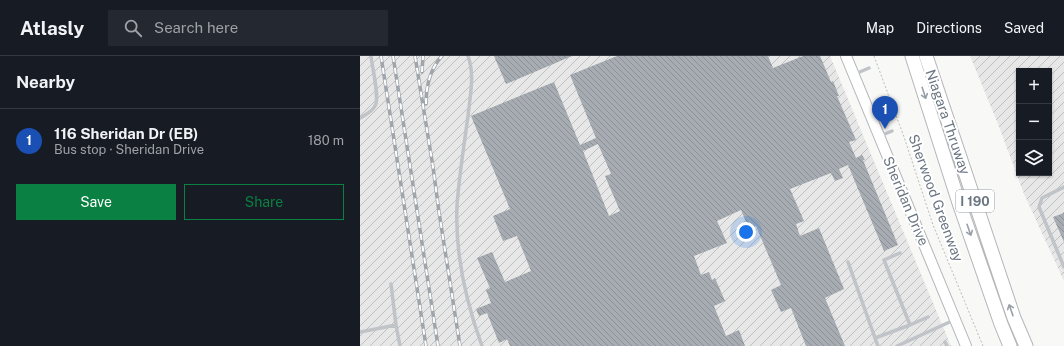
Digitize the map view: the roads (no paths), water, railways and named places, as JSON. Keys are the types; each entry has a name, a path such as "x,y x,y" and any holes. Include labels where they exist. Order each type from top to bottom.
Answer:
{"highway":[{"name":"Niagara Thruway","path":"912,56 960,203 1001,324 1010,346"},
{"name":"Niagara Thruway","path":"926,56 1014,318 1026,346"}],"main road":[{"name":"Sheridan Drive","path":"846,56 966,346"}],"lane":[{"path":"360,118 369,113 375,106 377,99 371,56"},
{"path":"468,56 472,79 457,206 457,228 461,266 472,319 482,346"},
{"path":"853,74 868,68"},
{"path":"879,136 892,131"},
{"path":"1064,187 1042,198 1039,206 1064,266"},
{"path":"900,253 884,260 910,325"},
{"path":"848,262 878,346"},
{"path":"391,284 400,346"},
{"path":"875,338 928,317"},
{"path":"897,346 955,320"},
{"path":"360,332 396,325"},
{"path":"945,342 947,346"}],"railway":[{"path":"381,56 426,346"},
{"path":"393,56 438,346"},
{"path":"415,56 460,346"},
{"path":"422,72 423,56"},
{"path":"426,104 430,78 434,66 442,56"}],"place":[{"name":"116 Sheridan Dr (EB)","path":"885,129"}]}
